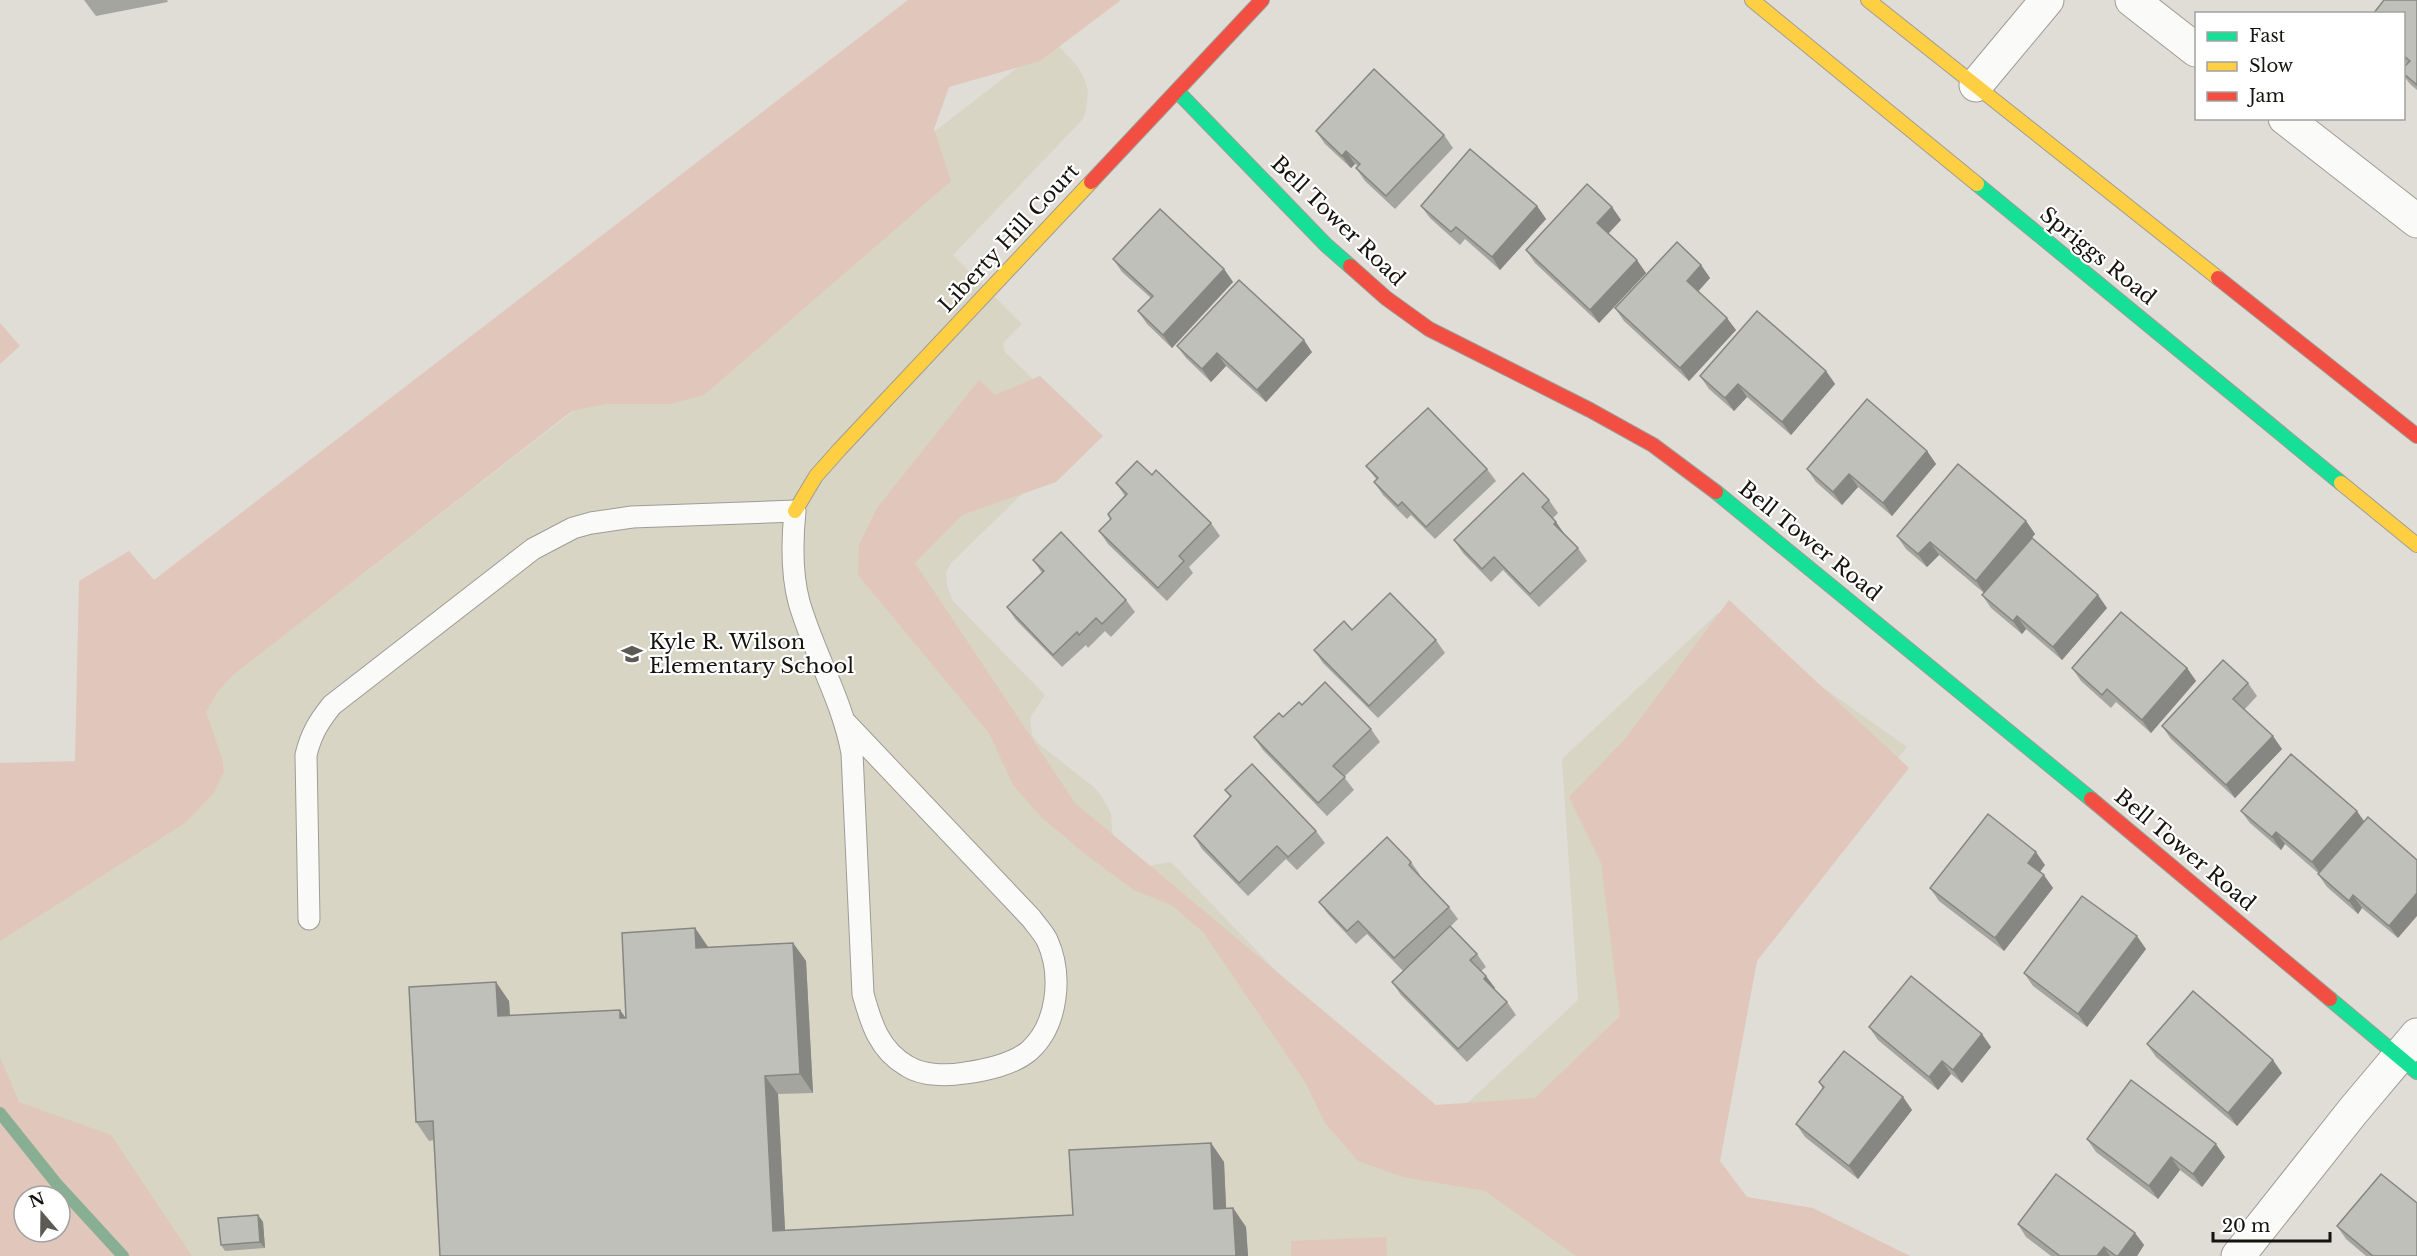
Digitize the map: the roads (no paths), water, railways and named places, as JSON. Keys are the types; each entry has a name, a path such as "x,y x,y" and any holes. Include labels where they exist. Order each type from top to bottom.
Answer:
{"street":[{"name":"Liberty Hill Court","path":"795,511 816,476 839,450 1262,0"},
{"name":"Spriggs Road","path":"1752,0 2417,545"},
{"path":"1868,0 2417,436"},
{"path":"1976,85 2047,0"},
{"path":"2132,0 2195,49"},
{"name":"Bell Tower Road","path":"1177,91 1326,245 1386,298 1429,329 1590,410 1653,445 1682,465 2411,1055"},
{"path":"2288,120 2417,221"},
{"path":"2238,1256 2353,1111 2411,1055"}],"lane":[{"path":"309,919 306,755 318,721 332,705 533,549 573,528 632,517 795,511 792,539 798,600 846,723 852,753 863,994 872,1027 887,1049 907,1067 927,1073 950,1075 1008,1063 1028,1051 1044,1032 1053,1010 1054,960 1046,939 1031,918 846,723"}],"waterway":[{"path":"0,1113 56,1183 123,1256"}],"place":[{"name":"Kyle R. Wilson Elementary School","path":"632,654"}]}
